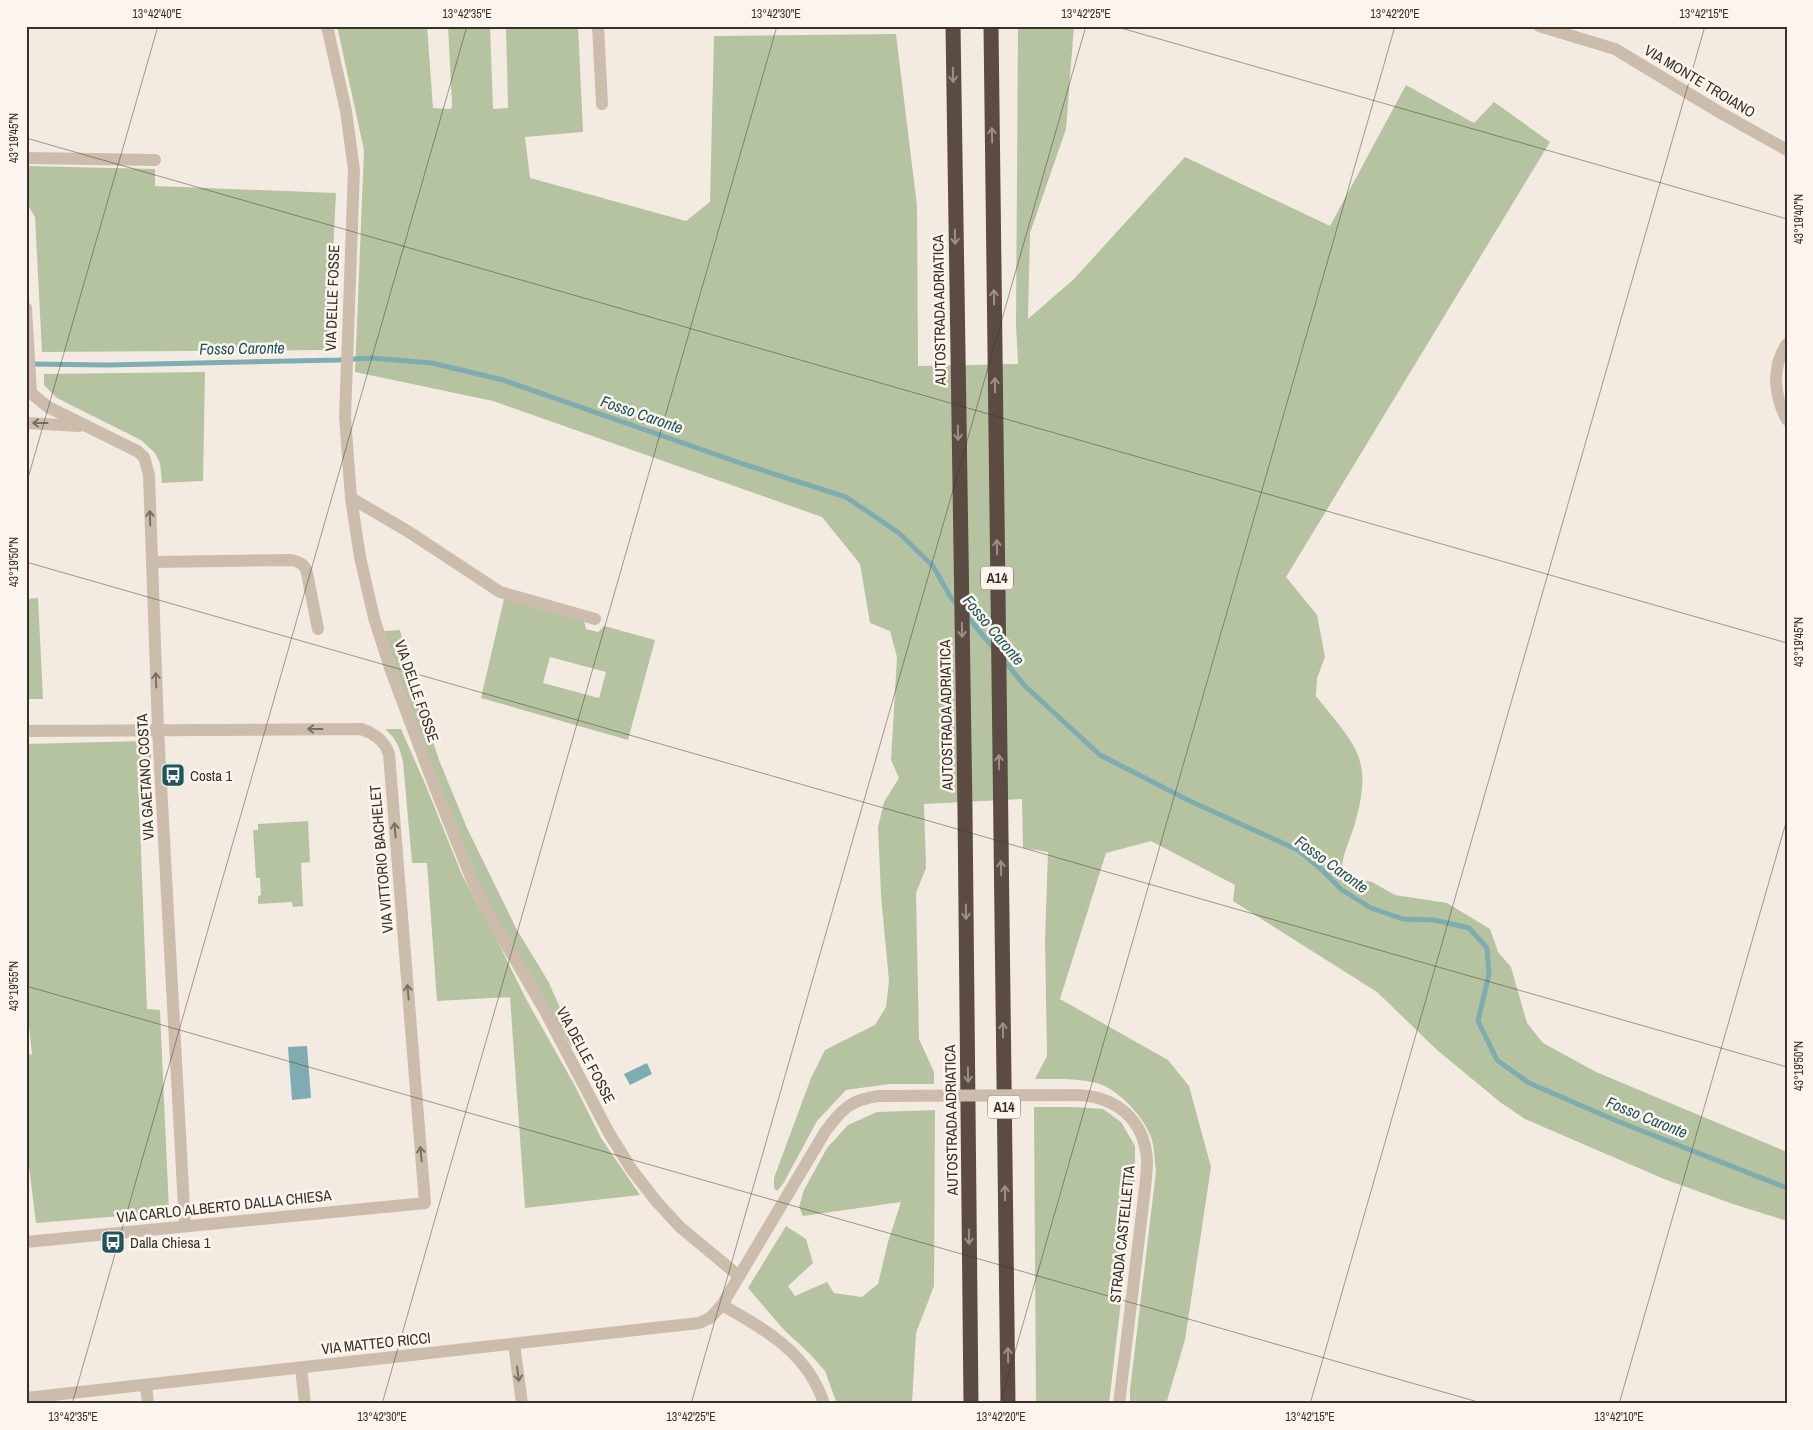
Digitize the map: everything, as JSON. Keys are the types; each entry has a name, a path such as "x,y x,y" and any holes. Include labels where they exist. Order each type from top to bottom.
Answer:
{"highway":[{"name":"AUTOSTRADA ADRIATICA","path":"953,26 965,811 971,1404"},
{"name":"A14","path":"991,26 1008,1404"}],"street":[{"name":"VIA DELLE FOSSE","path":"327,26 346,111 354,170 345,417 351,498 360,556 374,618 412,729 472,880 491,918 550,1020 609,1134 632,1170 656,1201 680,1227 739,1276"},
{"path":"598,26 602,104"},
{"name":"VIA MONTE TROIANO","path":"1538,26 1615,49 1719,112 1787,150"},
{"path":"26,158 154,160"},
{"path":"26,308 30,376 29,395"},
{"path":"1787,344 1779,355 1776,373 1777,392 1781,410 1787,420"},
{"name":"VIA GAETANO COSTA","path":"29,395 48,407 129,445 144,457 149,475 158,729 185,1226"},
{"path":"26,423 55,423 89,427"},
{"path":"351,498 410,532 500,592 595,619"},
{"path":"152,562 291,560 299,562 305,567 307,573 318,629"},
{"path":"26,731 158,729"},
{"name":"VIA VITTORIO BACHELET","path":"158,729 361,729 372,733 386,746 389,754 425,1203"},
{"name":"STRADA CASTELLETTA","path":"722,1305 825,1132 837,1116 849,1105 864,1098 878,1096 1091,1095 1105,1099 1125,1111 1140,1133 1147,1160 1119,1404"},
{"name":"VIA CARLO ALBERTO DALLA CHIESA","path":"26,1242 425,1203"},
{"path":"722,1305 762,1328 786,1345 815,1381 824,1404"},
{"name":"VIA MATTEO RICCI","path":"26,1398 686,1325 710,1318 722,1305"},
{"path":"514,1344 522,1404"},
{"path":"301,1368 305,1404"},
{"path":"146,1385 148,1404"}],"green space":[{"path":"337,26 427,26 433,108 449,109 452,108 452,103 448,26 490,26 493,109 508,108 506,26 578,26 583,132 525,137 530,178 686,221 710,202 714,36 896,34 917,206 918,366 1018,364 1016,324 1018,26 1074,26 1066,129 1030,233 1028,319 1074,279 1185,157 1330,226 1406,85 1474,123 1494,102 1550,142 1286,577 1317,615 1325,657 1317,678 1316,696 1350,741 1361,767 1360,801 1343,858 1342,870 1356,878 1372,882 1395,895 1447,903 1490,929 1498,952 1511,967 1527,1023 1543,1043 1596,1072 1787,1152 1787,1221 1664,1179 1525,1119 1500,1102 1437,1050 1377,992 1233,901 1235,885 1151,841 1106,853 1060,999 1168,1060 1189,1086 1211,1167 1185,1340 1166,1404 1130,1404 1130,1390 1156,1171 1153,1145 1148,1129 1143,1121 1121,1097 1105,1086 1082,1080 1035,1079 1047,1056 1045,939 1048,852 1023,848 1022,799 924,804 926,868 916,893 919,1039 934,1072 934,1084 889,1084 846,1090 817,1121 783,1184 777,1191 774,1188 774,1178 811,1078 825,1050 875,1025 886,1007 889,981 881,895 878,827 884,802 899,778 891,760 897,657 890,631 870,623 860,564 822,517 493,401 355,372 364,150"},
{"path":"26,166 155,169 155,186 336,193 328,350 42,352 35,217 26,202"},
{"path":"205,372 203,481 162,483 160,463 155,453 141,440 57,398 44,385 44,374"},
{"path":"38,598 43,699 26,699 26,599"},
{"path":"504,599 584,621 586,629 598,632 604,626 655,640 628,740 481,698","holes":["550,657 606,672 599,698 543,683"]},
{"path":"400,630 421,714 431,735 439,760 467,828 517,930 548,981 571,1032 572,1048 495,915 476,878 413,718 384,631"},
{"path":"385,729 401,729 462,875 601,1138 640,1195 525,1208 510,997 437,1001 427,863 412,863 403,762 397,744"},
{"path":"143,741 151,753 151,797 139,798 147,1009 160,1010 169,1212 36,1223 26,1143 26,1055 32,1054 26,1000 26,744"},
{"path":"308,821 310,862 301,863 303,906 293,907 292,902 258,904 258,896 261,895 260,878 256,878 253,830 258,830 258,824"},
{"path":"1034,1107 1103,1109 1121,1122 1135,1146 1135,1180 1109,1404 1036,1404"},
{"path":"935,1110 934,1286 916,1333 912,1404 837,1404 825,1371 784,1330 748,1288 786,1226 806,1239 813,1263 788,1286 795,1296 827,1282 834,1293 862,1297 878,1284 888,1242 901,1202 803,1216 799,1207 804,1190 827,1148 848,1125 877,1112"}],"water":[{"path":"307,1046 311,1098 292,1100 288,1047"},
{"path":"647,1063 652,1074 630,1085 624,1074"}],"waterway":[{"name":"Fosso Caronte","path":"30,364 108,365 371,358 432,363 503,380 743,464 846,497 899,533 933,566 958,606"},
{"name":"Fosso Caronte","path":"967,616 995,650"},
{"name":"Fosso Caronte","path":"1002,658 1025,686 1100,755 1190,801 1298,850 1342,890 1371,908 1403,919 1434,920 1469,928 1487,948 1489,974 1478,1021 1497,1060 1529,1083 1617,1121 1787,1188"}],"place":[{"name":"Costa 1","path":"173,775"},
{"name":"Dalla Chiesa 1","path":"113,1242"}]}
